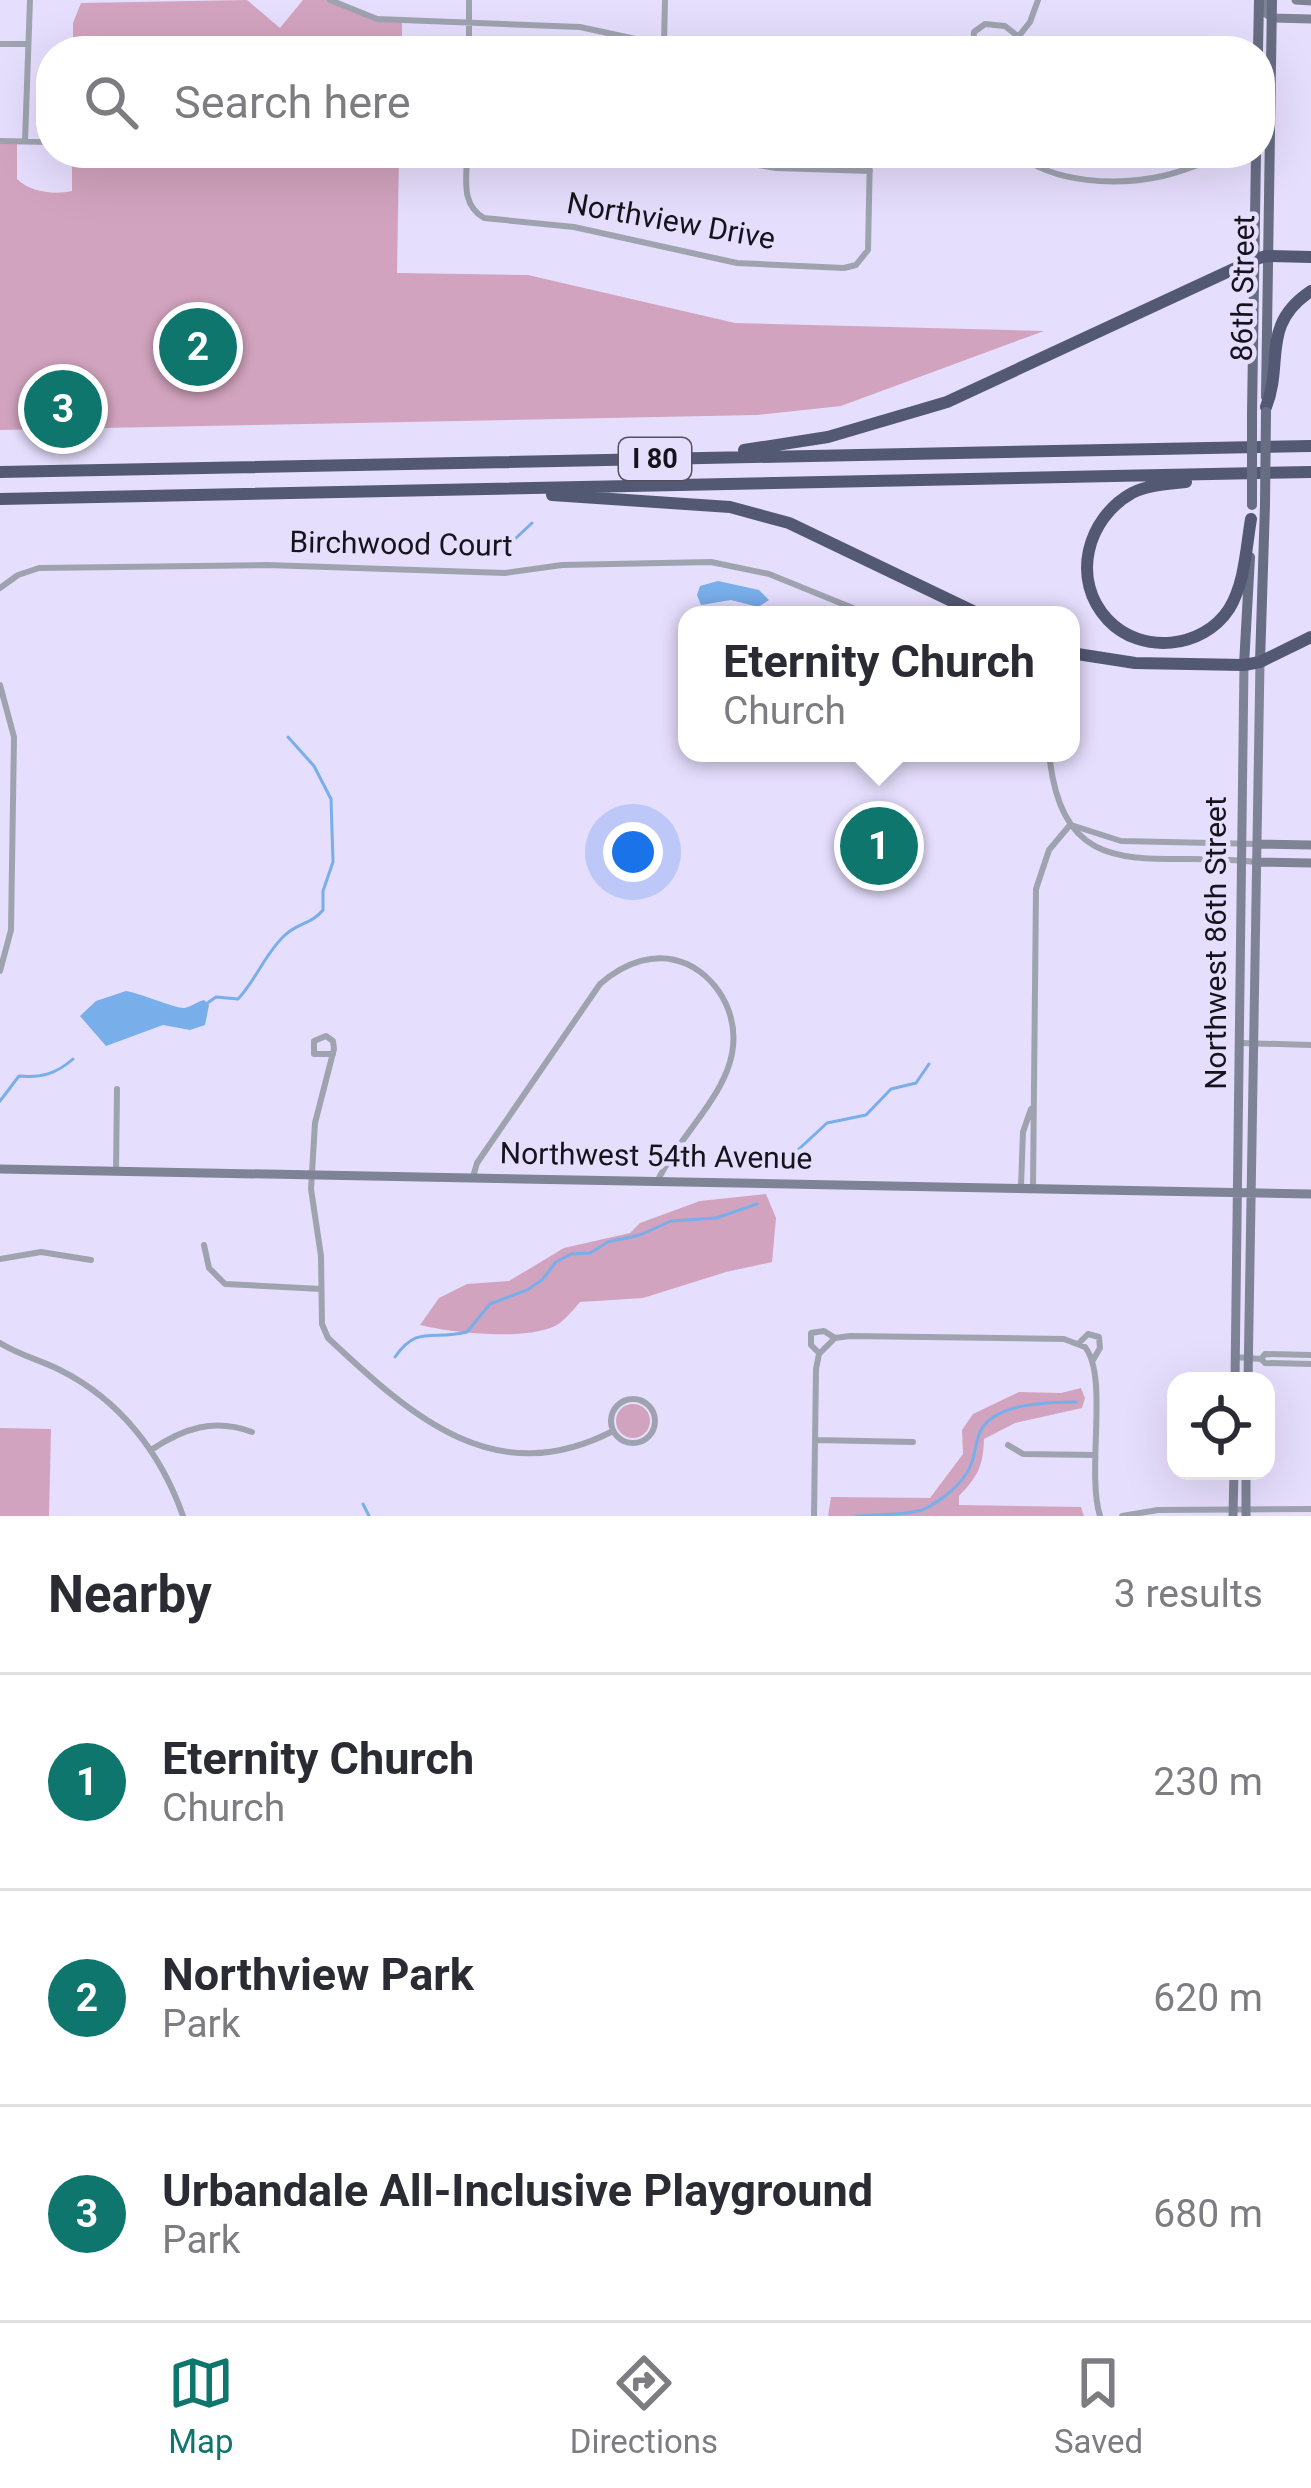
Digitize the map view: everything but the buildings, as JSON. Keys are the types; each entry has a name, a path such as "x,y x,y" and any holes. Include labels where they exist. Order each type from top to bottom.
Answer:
{"highway":[{"path":"693,458 828,437 947,402 1260,258 1311,257"},
{"path":"1261,411 1279,327 1298,300 1311,291"},
{"name":"I 80","path":"0,472 1311,443"},
{"path":"1256,510 1240,586 1228,610 1210,629 1175,644 1150,641 1117,627 1100,608 1087,577 1087,554 1093,533 1108,511 1148,487 1311,472"},
{"name":"I 80","path":"0,499 1268,473"},
{"path":"467,490 730,507 789,523 962,606"},
{"path":"1080,654 1135,663 1244,665 1311,637"}],"main road":[{"path":"1259,4 1272,0"},
{"name":"86th Street","path":"1271,36 1272,0"},
{"path":"1296,0 1311,1"},
{"path":"1259,4 1273,18 1311,19"},
{"path":"1258,36 1259,4"},
{"name":"86th Street","path":"1256,510 1261,411 1260,168"},
{"name":"Northwest 86th Street","path":"1248,1372 1260,662 1256,510"},
{"name":"Northwest 86th Street","path":"1235,1372 1239,860 1244,665 1256,510"},
{"path":"1257,844 1311,845"},
{"path":"1256,862 1311,863"},
{"name":"Northwest 54th Avenue","path":"0,1169 1311,1194"},
{"path":"1233,1514 1234,1480"},
{"path":"1246,1480 1246,1514"}],"street":[{"path":"25,141 30,0"},
{"path":"330,0 364,16 388,20 580,27 624,36"},
{"path":"469,0 470,36"},
{"path":"664,0 664,36"},
{"path":"1021,36 1038,0"},
{"path":"974,36 985,23 1005,26 1018,36"},
{"path":"0,44 27,44"},
{"path":"0,141 36,141"},
{"name":"Northview Drive","path":"467,168 467,201 473,212 490,219 574,227 736,263 844,268 856,265 868,250 870,171"},
{"path":"776,168 870,171"},
{"path":"1039,168 1061,176 1100,178 1158,177 1182,168"},
{"name":"Birchwood Court","path":"0,588 39,568 267,565 505,573 562,565 711,562 769,574 848,606"},
{"path":"0,685 14,737 11,930 0,971"},
{"path":"1050,762 1054,793 1082,841 1114,855 1256,862"},
{"path":"1070,825 1121,841 1257,844"},
{"path":"1027,1186 1023,1132 1032,1105 1036,889 1049,850 1070,825"},
{"path":"472,1177 594,990 625,965 665,958 690,965 717,990 733,1024 735,1048 717,1090 658,1180"},
{"path":"1240,1043 1311,1046"},
{"path":"333,1054 315,1123 311,1175 322,1256 322,1324 328,1337 453,1437 491,1451 525,1455 574,1449 613,1431"},
{"path":"116,1171 117,1089"},
{"path":"204,1245 209,1268 225,1284 321,1289"},
{"path":"0,1259 41,1252 91,1260"},
{"path":"820,1353 812,1346 812,1333 824,1330 836,1338"},
{"path":"1078,1343 1088,1334 1099,1337 1094,1360 1094,1455 1100,1516"},
{"path":"814,1516 816,1369 820,1353 836,1338 1064,1339 1078,1343 1094,1360"},
{"path":"0,1343 92,1390 124,1416 152,1450 184,1516"},
{"path":"1235,1357 1265,1354 1311,1359"},
{"path":"622,1400 642,1400 654,1414 654,1428 645,1440 627,1442 613,1431 610,1415 622,1400"},
{"path":"152,1450 180,1432 203,1426 229,1425 252,1432"},
{"path":"815,1440 913,1442"},
{"path":"1008,1445 1023,1454 1094,1455"},
{"path":"1122,1516 1158,1510 1246,1514 1311,1509"}],"shaded area":[{"path":"247,0 280,28 303,0 330,0 351,11 402,21 402,36 73,36 81,3"},
{"path":"0,141 17,142 17,179 35,190 58,193 72,191 72,168 399,168 397,273 528,275 735,323 1044,331 841,406 757,415 0,430"},
{"path":"766,1194 776,1218 772,1262 643,1298 580,1302 548,1329 471,1333 420,1325 439,1298 467,1284 509,1281 564,1248 630,1233 640,1223 700,1201"},
{"path":"1081,1388 1082,1408 1015,1423 984,1439 978,1470 959,1496 959,1505 1081,1507 1084,1516 828,1516 831,1497 930,1498 963,1454 962,1430 973,1414 1019,1392 1061,1393"},
{"path":"633,1404 645,1409 650,1421 645,1433 633,1438 621,1433 616,1421 621,1409"},
{"path":"0,1428 51,1429 49,1516 0,1516"}],"water":[{"path":"718,581 759,590 769,600 760,606 731,600 701,605 700,586"},
{"path":"126,991 181,1008 204,1000 209,1005 205,1025 190,1030 163,1025 106,1046 80,1016 96,1001"}],"waterway":[{"path":"500,553 532,523"},
{"path":"206,1004 216,997 238,999 284,936 323,910 323,891 333,862 331,799 314,766 288,737"},
{"path":"0,1101 19,1076 48,1074 73,1059"},
{"path":"786,1161 827,1123 866,1115 891,1089 916,1083 929,1064"},
{"path":"395,1357 419,1337 467,1332 490,1304 527,1290 571,1254 590,1253 608,1242 671,1221 716,1218 757,1204"},
{"path":"856,1516 929,1507 966,1474 988,1421 1010,1409 1076,1402"},
{"path":"363,1504 369,1516"}],"place":[{"name":"Northview Park","path":"198,347"},
{"name":"Urbandale All-Inclusive Playground","path":"63,409"},
{"name":"Eternity Church","path":"879,846"}]}
